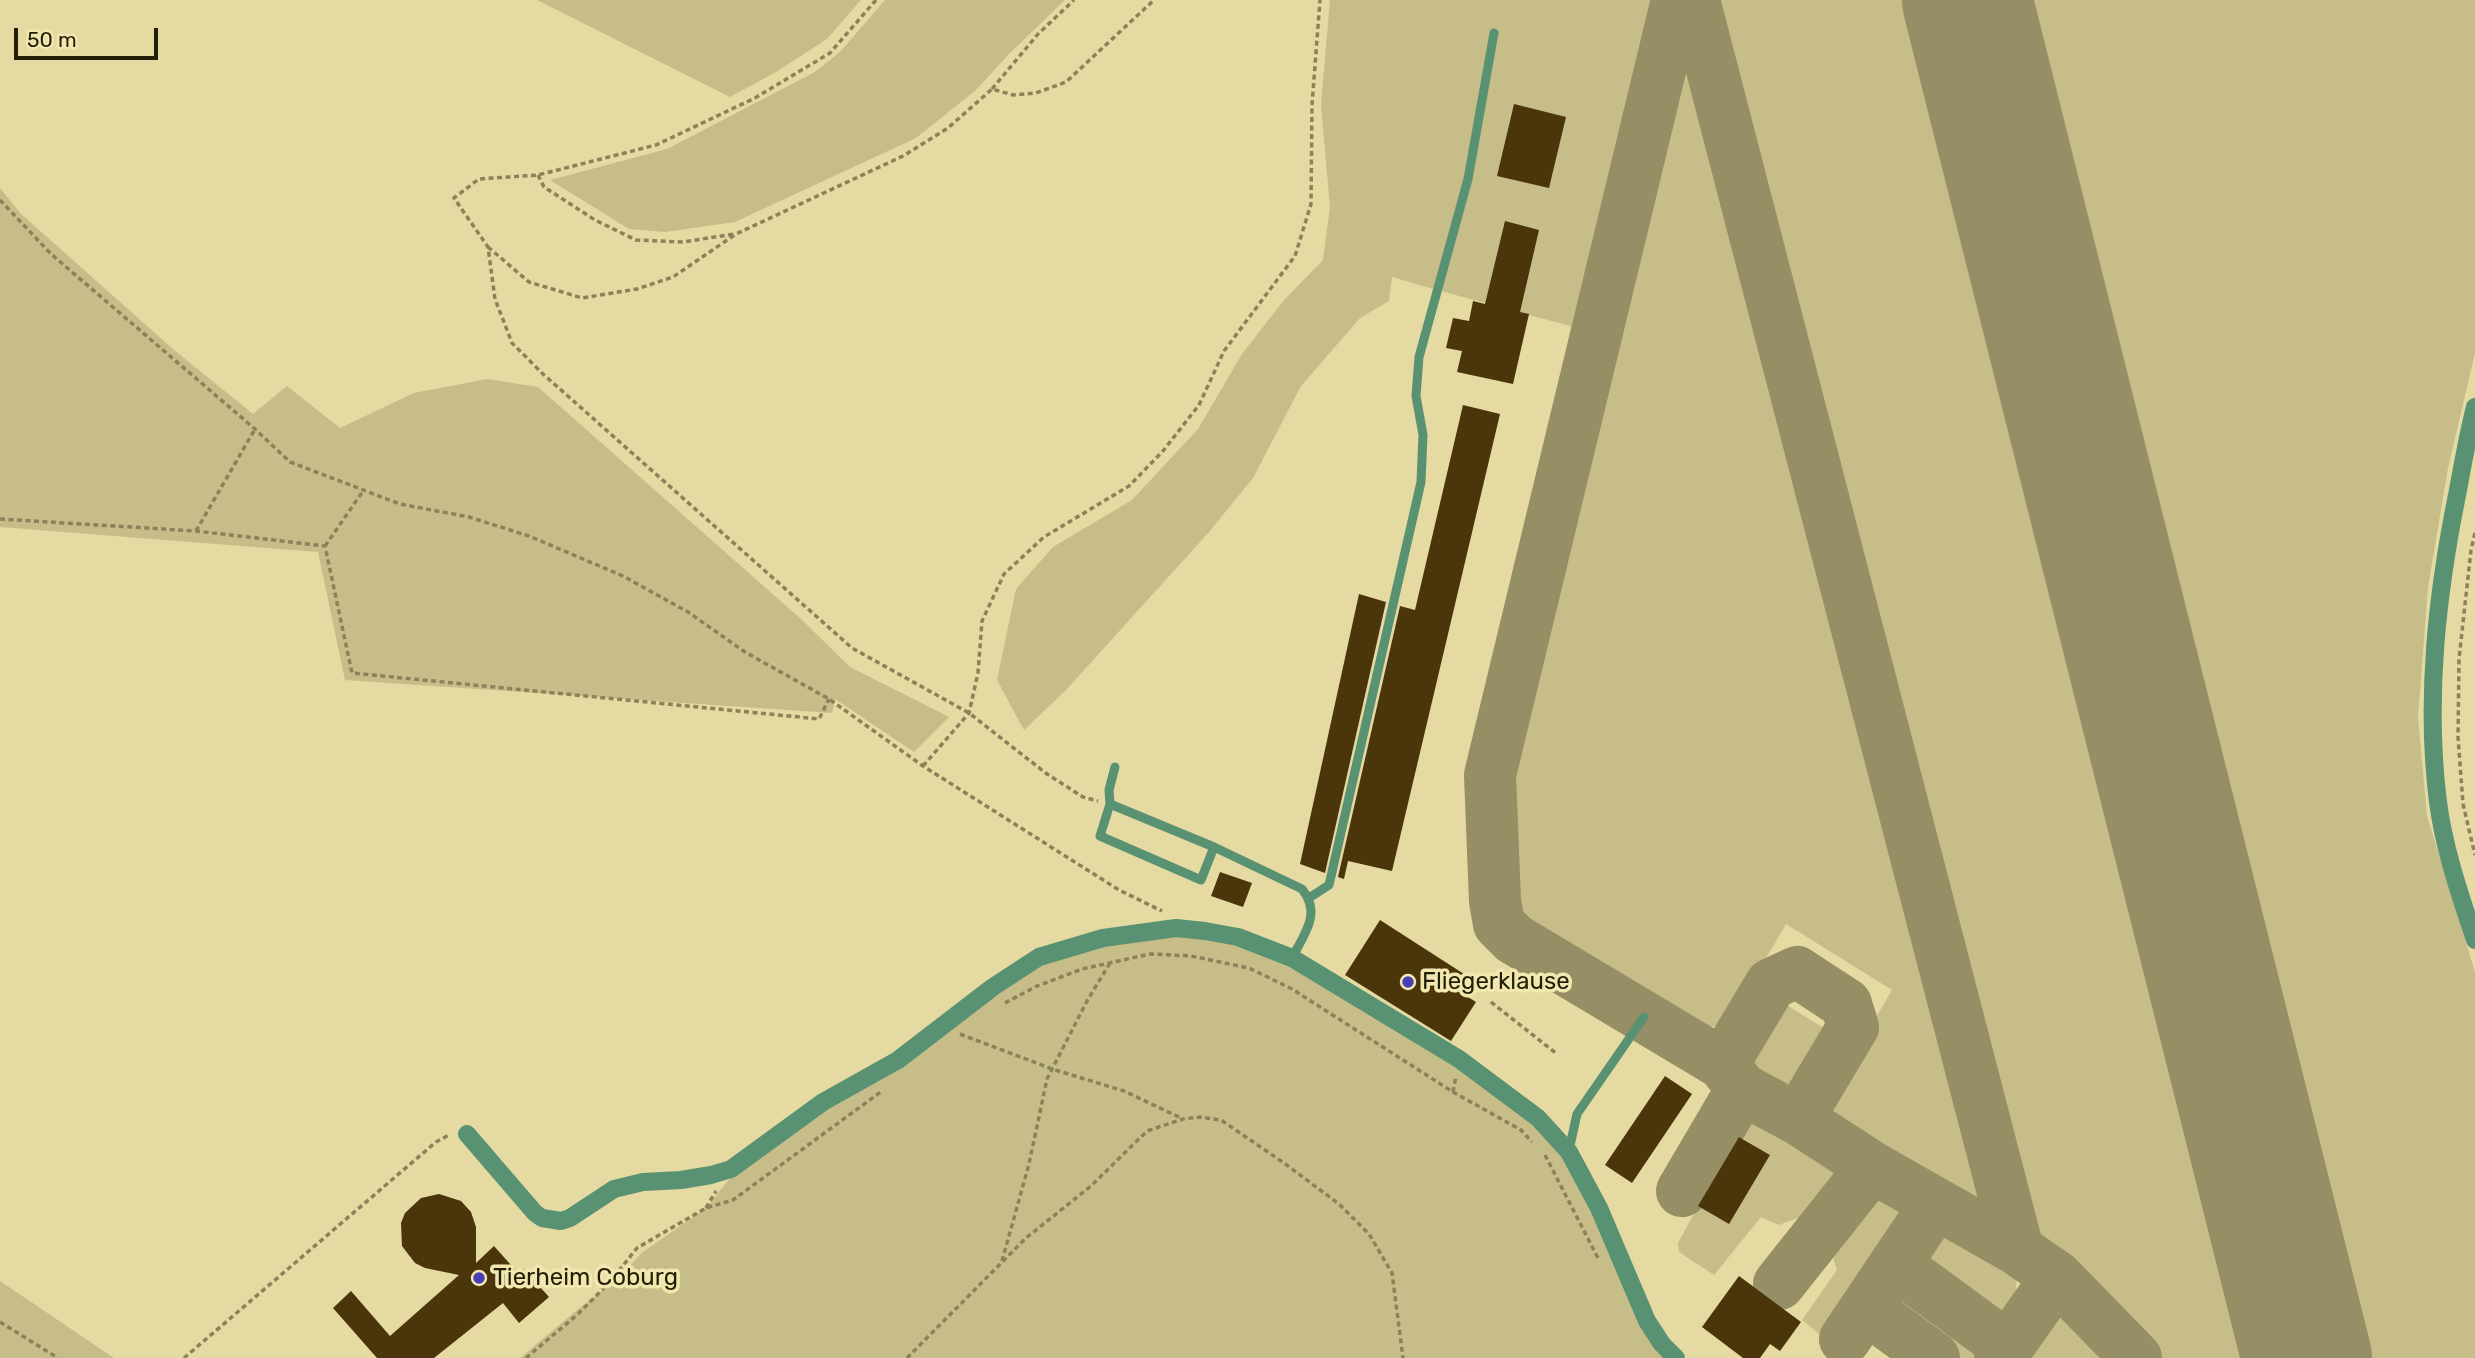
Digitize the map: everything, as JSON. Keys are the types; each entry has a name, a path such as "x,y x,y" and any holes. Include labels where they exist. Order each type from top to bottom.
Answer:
{"street":[{"path":"2475,407 2448,538 2434,653 2431,709 2438,804 2447,847 2475,940"},
{"path":"467,1134 535,1213 542,1218 561,1221 614,1189 643,1182 711,1175 731,1169 806,1113 953,1029 993,987 1039,957 1103,938 1176,928 1238,937 1292,958 1459,1059 1538,1118 1569,1152 1600,1208 1647,1321 1662,1344 1676,1358"}],"lane":[{"path":"1309,898 1329,885 1421,481 1423,435 1416,396 1419,357 1468,179 1494,33"},
{"path":"1115,766 1109,790 1110,804 1100,836 1201,880 1214,847"},
{"path":"1110,804 1214,847 1302,889 1309,898 1311,918 1292,958"},
{"path":"1569,1152 1577,1114 1644,1017"}],"path":[{"path":"876,0 830,53 755,98 656,145 538,175 479,179 454,198 488,247 529,282 582,298 637,289 673,277 736,234 903,156 948,128 992,89 1038,34 1074,0"},
{"path":"992,89 1013,95 1036,93 1066,82 1154,0"},
{"path":"923,766 969,713 978,673 982,621 1004,574 1044,537 1129,486 1163,452 1199,405 1224,351 1295,256 1311,204 1312,105 1320,0"},
{"path":"538,175 544,187 595,220 636,240 683,242 736,234"},
{"path":"0,200 51,254 290,462 400,504 470,517 529,536 622,576 688,612 746,652 829,699 923,766 1119,890 1168,914"},
{"path":"488,247 495,299 512,343 543,374 852,648 969,713 1074,792 1110,804"},
{"path":"196,531 255,429"},
{"path":"363,491 325,546 352,673 819,719 829,699"},
{"path":"0,519 196,531 325,546"},
{"path":"2475,533 2459,659 2458,737 2463,804 2475,855"},
{"path":"994,1009 1037,986 1082,969 1150,954 1191,956 1249,968 1292,989 1453,1092 1521,1130 1546,1156 1601,1263"},
{"path":"1001,1264 1029,1164 1047,1079 1110,963"},
{"path":"1491,1002 1557,1054"},
{"path":"953,1029 969,1028"},
{"path":"953,1029 1052,1069 1124,1091 1183,1119"},
{"path":"526,1358 578,1314 609,1283 637,1248 706,1208 733,1200 883,1091"},
{"path":"907,1358 1026,1238 1090,1186 1147,1131 1183,1119 1200,1117 1221,1120 1339,1204 1369,1234 1392,1273 1403,1358"},
{"path":"184,1358 436,1142 454,1132 467,1134"},
{"path":"0,1322 58,1358"}],"shaded area":[{"path":"537,0 861,0 827,39 776,72 730,97"},
{"path":"885,0 1065,0 976,90 916,138 735,222 665,232 629,229 550,180 667,149 815,72 840,52"},
{"path":"1330,0 2475,0 2475,353 2448,468 2428,587 2418,717 2427,816 2475,972 2475,1358 2018,1358 2048,1316 2062,1255 1839,1125 1830,1109 1834,1090 1892,990 1786,924 1728,1023 1702,1029 1524,927 1510,905 1499,810 1500,763 1606,336 1392,277 1389,301 1360,318 1301,386 1253,478 1209,532 1066,690 1024,730 997,680 1016,589 1053,547 1132,500 1198,429 1242,354 1284,300 1323,260 1330,207 1321,105"},
{"path":"0,188 20,213 174,350 253,414 287,386 340,428 414,393 487,379 538,387 801,619 850,667 949,717 914,752 835,699 832,713 345,680 318,552 0,527"},
{"path":"1179,932 1261,947 1453,1060 1557,1140 1670,1358 520,1358 613,1283 643,1252 706,1208 735,1172 1025,971 1109,941"},
{"path":"1777,999 1830,1032 1800,1078 1781,1088 1752,1072 1748,1050"},
{"path":"1738,1111 1750,1111 1828,1157 1835,1166 1839,1194 1820,1210 1779,1225 1761,1217 1714,1275 1679,1252 1678,1243 1698,1206 1770,1155 1726,1128"},
{"path":"1894,1195 1903,1203 1900,1225 1824,1338 1802,1320 1837,1270 1830,1247 1875,1199"},
{"path":"1942,1226 2014,1269 2015,1298 2004,1317 1997,1320 1987,1319 1922,1272 1919,1259 1922,1246 1936,1229"},
{"path":"0,1281 114,1358 0,1358"},
{"path":"1898,1293 1908,1294 1975,1345 1978,1358 1950,1358 1894,1317 1888,1307 1890,1300"}],"building":[{"path":"1514,104 1566,117 1549,188 1497,176"},
{"path":"1505,221 1539,230 1520,312 1529,314 1513,384 1457,372 1462,351 1446,348 1453,318 1469,321 1473,301 1485,304"},
{"path":"1463,405 1500,414 1392,871 1348,861 1344,879 1338,877 1400,606 1415,610"},
{"path":"1359,594 1386,602 1325,873 1300,864"},
{"path":"1220,872 1252,883 1243,907 1211,896"},
{"name":"Fliegerklause","path":"1380,920 1464,974 1455,989 1476,1002 1451,1041 1345,975"},
{"path":"1665,1076 1692,1094 1632,1183 1605,1165"},
{"path":"1739,1137 1770,1155 1729,1224 1698,1206"},
{"name":"Tierheim Coburg","path":"439,1194 461,1201 471,1212 476,1227 476,1263 494,1246 519,1274 524,1269 549,1297 519,1323 503,1303 434,1358 377,1358 333,1308 351,1291 390,1336 459,1275 425,1268 415,1263 402,1246 401,1223 405,1213 421,1198"},
{"path":"1739,1276 1801,1322 1780,1351 1770,1344 1760,1358 1743,1358 1702,1327"}],"taxiway":[{"path":"1677,0 1490,775 1495,901 1499,924 1514,939 1723,1064 1742,1089 1798,1119 1872,1167 2018,1250 2057,1277 2136,1358"},
{"path":"1694,0 2018,1250"},
{"path":"1723,1064 1771,984 1797,972 1846,1004 1853,1027 1798,1119"},
{"path":"1682,1191 1742,1089"},
{"path":"1779,1284 1872,1167"},
{"path":"1845,1339 1935,1205"},
{"path":"1896,1265 2008,1347"},
{"path":"2000,1358 2057,1277"},
{"path":"1867,1309 1934,1358"}],"runway":[{"path":"1967,0 2307,1358"}],"place":[{"name":"Fliegerklause","path":"1408,982"},
{"name":"Tierheim Coburg","path":"479,1278"}]}
